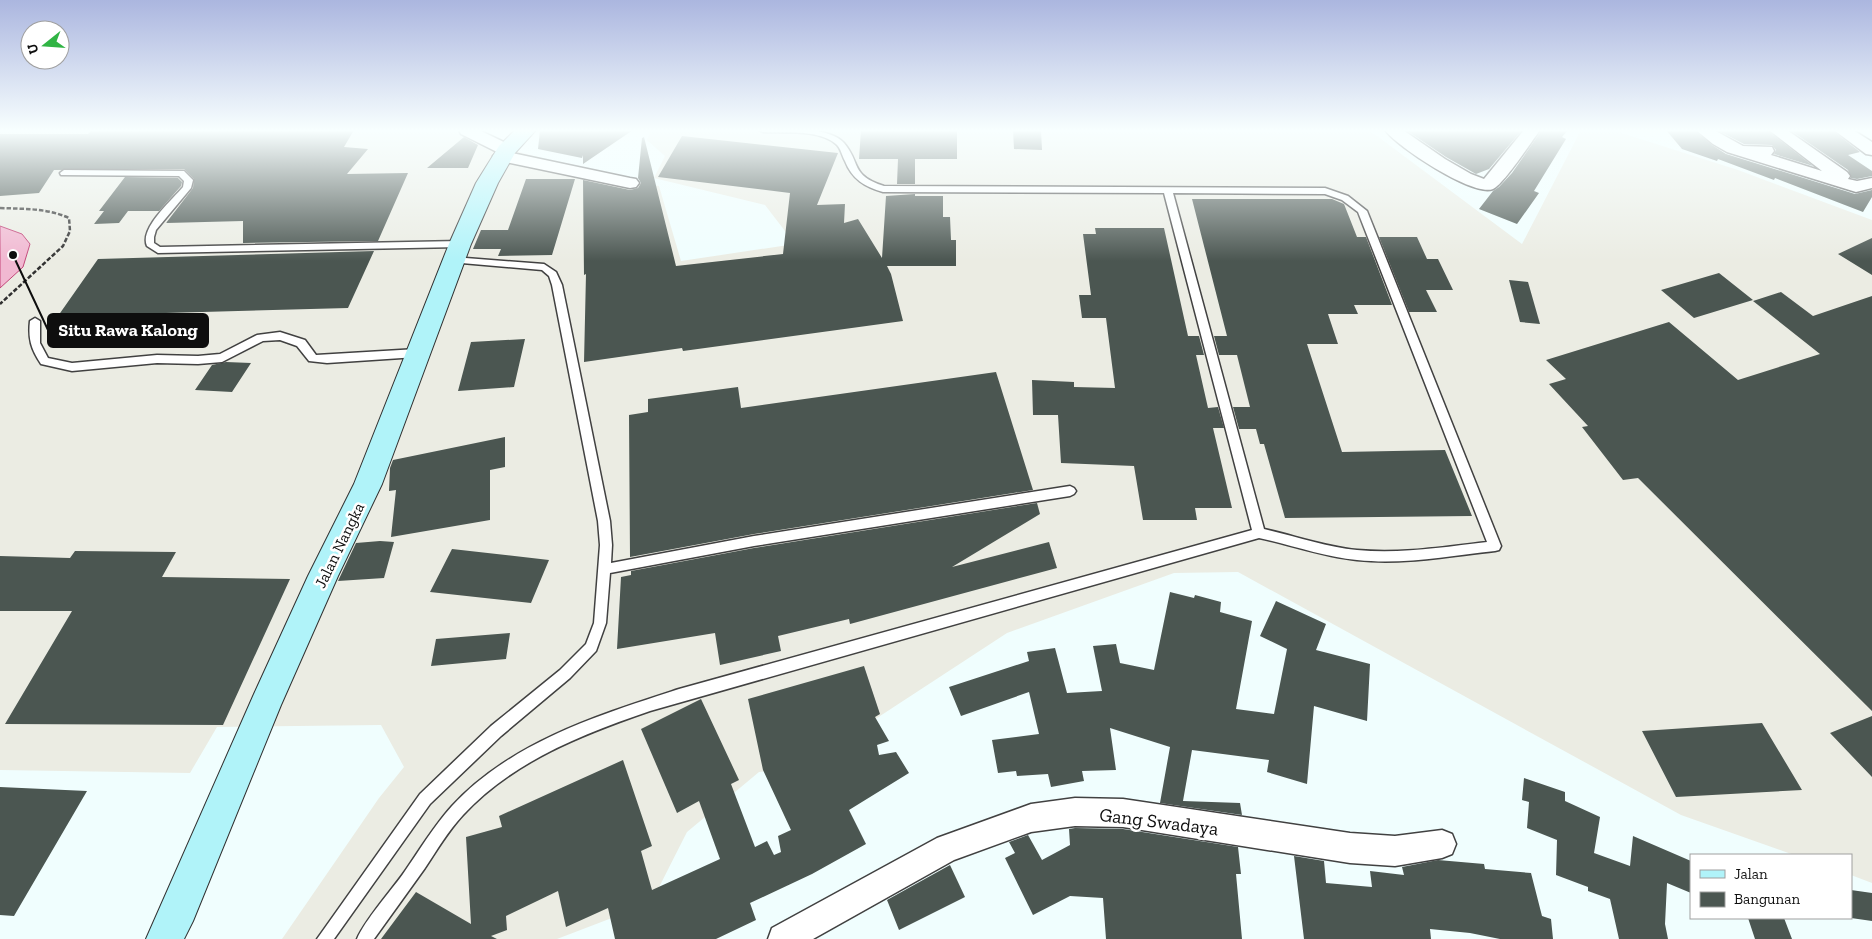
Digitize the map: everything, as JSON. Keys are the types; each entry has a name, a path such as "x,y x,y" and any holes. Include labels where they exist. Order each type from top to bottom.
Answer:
{"street":[{"name":"Jalan Nangka","path":"165,939 180,908 265,705 323,576 368,484 457,252 492,174"},
{"path":"591,174 630,183"},
{"path":"1458,174 1478,184 1488,185 1498,174"},
{"path":"1824,174 1864,185"},
{"path":"1846,174 1864,185 1872,199"},
{"name":"Gang Swadaya","path":"783,939 873,887 947,848 1031,818 1075,812 1123,813 1350,848 1394,851 1442,844"}],"lane":[{"path":"182,174 189,180 187,188 152,229 149,236 150,244 158,250 457,252 544,267 552,274 557,285 604,520 606,545 600,623 591,647 565,674 496,731 425,799 325,939"},
{"path":"365,939 438,836 463,805 484,786 556,740 604,720 679,695 1258,533 1283,537 1326,550 1357,555 1397,556 1495,546 1362,211 1351,200 1325,191 883,189 866,184 856,174"},
{"path":"1168,191 1258,533"},
{"path":"35,321 34,346 45,361 72,367 157,359 198,360 222,358 261,338 280,336 301,343 313,358 327,359 417,353"},
{"path":"605,569 754,541 1070,491"}],"path":[{"path":"0,208 42,209 62,214 69,218 70,231 63,246 0,304"}],"shaded area":[{"path":"0,174 598,174 659,186 681,261 795,244 765,205 654,178 656,174 1428,174 1522,244 1558,174 1748,174 1872,220 1872,883 1852,875 1852,854 1791,854 1681,815 1238,572 1174,573 1007,633 802,767 759,772 687,832 651,903 557,939 282,939 379,798 404,767 381,725 217,727 190,773 0,770 0,288 23,267 0,226"},
{"path":"0,226 22,234 30,244 23,267 0,288"}],"building":[{"path":"0,174 52,174 39,193 0,196"},
{"path":"189,174 408,174 378,241 243,243 243,221 166,223 193,188 194,179"},
{"path":"638,174 653,174 676,266 783,254 790,193 658,177 660,174 830,174 817,205 845,204 844,223 858,219 882,258 886,196 915,194 915,196 943,196 943,217 950,217 951,240 956,240 956,266 887,266 891,274 903,321 683,351 682,348 584,362 586,274 584,275 583,180 630,190 638,188 641,183 638,178"},
{"path":"897,174 915,174 915,184 897,184"},
{"path":"1511,174 1545,174 1534,191 1539,193 1517,224 1479,209 1493,191"},
{"path":"1758,174 1790,174 1855,194 1872,190 1872,197 1863,212 1775,178 1774,180"},
{"path":"1849,174 1872,174 1872,176 1857,179 1851,178"},
{"path":"125,177 178,178 182,182 181,186 159,211 128,211 119,223 94,224 104,211 99,211"},
{"path":"526,179 575,179 552,255 498,256 501,249 473,249 481,230 508,230"},
{"path":"1192,199 1332,199 1344,204 1357,237 1366,237 1392,305 1354,305 1358,314 1328,314 1338,344 1307,344 1342,452 1445,450 1472,516 1285,518 1264,444 1260,444 1256,429 1239,429 1233,407 1250,407 1237,355 1219,355 1214,336 1227,336"},
{"path":"1095,228 1164,228 1188,336 1199,336 1204,355 1196,355 1208,408 1218,407 1224,428 1213,428 1232,508 1195,508 1197,520 1143,520 1134,466 1061,463 1058,415 1033,415 1032,380 1074,382 1074,387 1115,388 1106,318 1082,318 1079,295 1091,295 1083,234 1096,234"},
{"path":"1379,237 1417,237 1427,259 1438,259 1453,290 1426,290 1437,312 1409,312"},
{"path":"1872,238 1872,275 1838,254"},
{"path":"374,251 348,308 58,316 98,259"},
{"path":"1719,273 1753,300 1694,318 1661,290"},
{"path":"1509,280 1528,282 1540,324 1520,322"},
{"path":"1781,292 1813,316 1872,296 1872,711 1638,478 1623,480 1582,427 1588,426 1549,384 1566,379 1546,360 1669,322 1738,380 1820,354 1753,301"},
{"path":"525,339 514,387 458,391 471,342"},
{"path":"226,362 251,363 232,392 195,390 212,365"},
{"path":"996,372 1033,490 754,534 630,557 629,415 648,412 648,399 738,387 741,408"},
{"path":"505,437 505,467 490,470 490,520 391,537 396,490 389,491 390,468 393,460"},
{"path":"1037,503 1040,514 952,567 1049,542 1057,568 850,624 849,619 778,636 781,651 720,665 715,633 617,649 621,577 631,575 631,571 754,548"},
{"path":"394,542 384,578 338,581 356,543"},
{"path":"452,549 549,560 531,603 430,592"},
{"path":"75,551 176,552 162,577 290,579 223,725 5,724 72,611 0,611 0,556 70,558"},
{"path":"1170,592 1194,598 1195,595 1221,602 1220,612 1252,621 1236,709 1274,714 1287,649 1260,636 1276,601 1326,624 1316,650 1370,664 1367,721 1314,706 1307,784 1267,772 1269,760 1192,750 1183,801 1240,803 1242,815 1160,803 1170,747 1110,728 1116,770 1082,771 1084,781 1051,787 1048,774 1017,776 1016,771 998,773 992,740 1039,734 1029,692 961,716 949,687 1029,661 1027,652 1055,648 1067,693 1102,691 1093,646 1116,644 1120,663 1154,670"},
{"path":"510,633 506,659 431,666 436,639"},
{"path":"864,666 880,714 875,717 889,741 877,745 879,755 896,752 909,773 849,810 866,844 812,874 750,903 756,920 716,939 615,939 608,908 566,927 558,891 506,916 507,930 491,936 497,939 381,939 416,892 471,924 466,837 502,827 499,816 623,760 652,846 641,851 652,890 720,859 699,801 677,813 641,729 701,699 739,780 731,784 755,847 767,841 774,855 781,852 778,836 791,830 763,770 748,699"},
{"path":"1872,716 1872,777 1830,733"},
{"path":"1762,723 1802,790 1676,797 1642,731"},
{"path":"1524,778 1565,792 1565,801 1600,817 1594,853 1630,866 1633,836 1690,861 1690,893 1667,883 1665,924 1668,939 1619,939 1610,899 1588,891 1588,887 1556,875 1557,840 1527,828 1529,802 1522,800"},
{"path":"0,787 87,791 14,916 0,915"},
{"path":"1069,829 1123,829 1238,847 1241,874 1236,874 1242,939 1106,939 1103,898 1070,896 1033,915 1005,858 1015,853 1009,842 1028,835 1042,860 1070,845"},
{"path":"1294,856 1324,861 1326,883 1372,887 1370,871 1404,875 1402,867 1438,860 1484,864 1485,869 1531,873 1542,916 1551,919 1553,939 1500,939 1470,933 1430,929 1431,939 1304,939"},
{"path":"950,865 965,897 899,930 887,900"},
{"path":"1852,890 1872,893 1872,921 1852,918"},
{"path":"1748,919 1784,919 1792,939 1755,939"}],"place":[{"name":"Situ Rawa Kalong","path":"13,255"}]}
